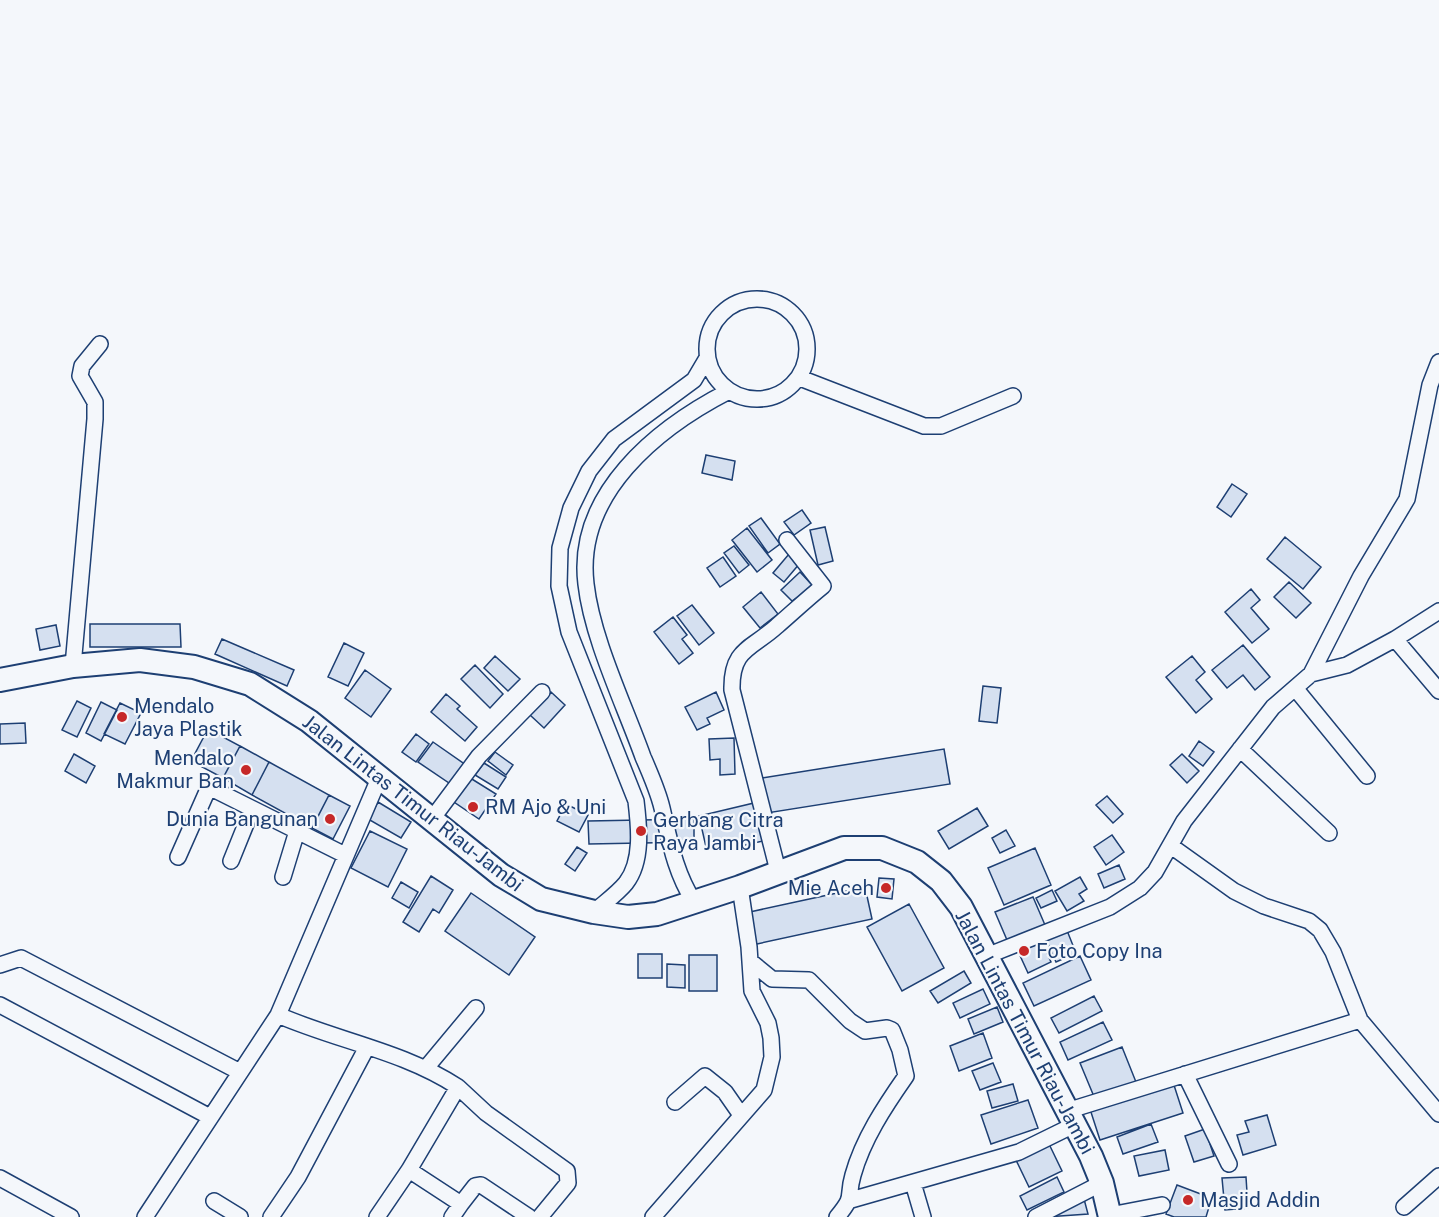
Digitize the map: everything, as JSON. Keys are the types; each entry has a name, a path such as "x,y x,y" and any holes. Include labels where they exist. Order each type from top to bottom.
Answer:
{"highway":[{"name":"Jalan Lintas Timur Riau-Jambi","path":"0,681 73,666 140,660 194,667 250,684 309,721 501,875 541,899 594,912 628,917 657,914 740,887 844,848 882,848 917,862 941,881 961,907 989,955 1073,1117 1102,1183 1110,1216"}],"street":[{"path":"748,299 768,299 786,307 800,321 808,339 808,359 800,378 786,391 767,399 747,399 729,391 715,377 707,358 707,338 715,320 729,306 748,299"},
{"path":"73,666 95,419 95,402 80,376 82,366 100,344"},
{"path":"594,912 626,883 634,866 640,831 636,801 570,632 560,586 560,548 571,508 589,471 614,439 694,380 707,358"},
{"path":"989,955 1110,907 1140,888 1155,872 1184,821 1273,707 1311,674 1362,576 1407,499 1430,385 1439,362"},
{"path":"800,378 924,426 941,426 1013,396"},
{"path":"694,902 682,882 672,856 662,805 594,624 585,583 586,552 595,517 611,485 633,459 699,408 729,391"},
{"path":"778,871 732,690 731,673 739,657 754,641 776,627 823,586 787,540"},
{"path":"1311,674 1347,665 1395,639 1439,611"},
{"path":"1395,639 1439,690"},
{"path":"1295,688 1367,776"},
{"path":"432,819 479,756 542,692"},
{"path":"1240,749 1329,832"},
{"path":"145,1217 278,1014 380,776"},
{"path":"178,857 207,788 214,788 345,855"},
{"path":"231,861 252,809"},
{"path":"283,877 297,831"},
{"path":"1171,846 1234,891 1264,906 1309,921 1320,930 1333,952 1360,1020 1439,1114"},
{"path":"653,1217 764,1090 772,1057 768,1023 752,991 740,887"},
{"path":"0,965 21,958 240,1072"},
{"path":"750,962 772,979 809,980 850,1021 865,1031 887,1028 892,1030 900,1050 906,1076 879,1116 852,1176 851,1200"},
{"path":"0,1005 210,1117"},
{"path":"426,1068 476,1008"},
{"path":"278,1014 315,1031 404,1057 459,1087 486,1113 567,1171 568,1183 540,1217"},
{"path":"837,1217 851,1200 1019,1152 1073,1117 1185,1074 1360,1020"},
{"path":"271,1217 298,1177 367,1047"},
{"path":"1185,1074 1229,1164"},
{"path":"675,1102 705,1076 725,1092 741,1115"},
{"path":"377,1217 409,1170 459,1087"},
{"path":"409,1170 461,1204"},
{"path":"1404,1208 1439,1176"},
{"path":"0,1178 71,1217"},
{"path":"913,1183 922,1217"},
{"path":"1036,1217 1102,1183"},
{"path":"452,1217 475,1186 481,1185 529,1217"},
{"path":"214,1201 240,1217"},
{"path":"1110,1216 1162,1205"}],"building":[{"path":"706,455 735,461 732,480 702,473"},
{"path":"1232,484 1247,494 1231,517 1217,507"},
{"path":"802,510 811,523 794,535 784,522"},
{"path":"761,518 780,544 768,553 749,526"},
{"path":"825,527 833,561 818,565 810,530"},
{"path":"747,528 772,560 757,572 732,540"},
{"path":"1285,537 1321,567 1303,589 1267,559"},
{"path":"734,546 749,565 739,573 724,553"},
{"path":"789,554 800,563 784,582 773,573"},
{"path":"723,557 736,576 720,587 707,568"},
{"path":"800,572 813,586 792,601 781,590"},
{"path":"1289,582 1311,603 1296,618 1274,597"},
{"path":"1251,589 1260,600 1251,608 1269,629 1252,643 1225,612"},
{"path":"761,592 778,614 760,628 743,607"},
{"path":"692,605 714,633 699,645 677,616"},
{"path":"673,617 687,635 682,639 693,653 679,664 654,632"},
{"path":"90,624 180,624 181,647 90,647"},
{"path":"56,625 60,646 40,650 36,629"},
{"path":"222,639 294,670 287,686 215,654"},
{"path":"344,643 364,653 348,686 328,677"},
{"path":"1243,645 1270,677 1255,690 1243,675 1227,688 1212,670"},
{"path":"495,656 520,679 508,691 484,668"},
{"path":"1192,656 1205,672 1196,680 1212,699 1196,713 1166,677"},
{"path":"475,665 503,694 490,708 461,679"},
{"path":"365,670 391,689 371,717 345,698"},
{"path":"983,686 1001,688 997,723 979,721"},
{"path":"551,692 565,705 544,728 530,715"},
{"path":"716,692 724,710 707,718 710,724 697,730 685,707"},
{"path":"446,694 460,706 457,709 477,727 465,741 431,712"},
{"path":"77,701 91,708 77,737 62,730"},
{"path":"101,702 117,710 101,741 86,733"},
{"path":"120,703 141,713 125,744 104,734"},
{"path":"25,723 26,743 0,744 0,724"},
{"path":"208,729 240,746 223,778 191,761"},
{"path":"416,734 429,744 416,762 402,752"},
{"path":"734,738 735,774 720,775 720,759 710,760 709,739"},
{"path":"1199,741 1214,752 1203,766 1189,756"},
{"path":"433,742 466,765 452,785 418,762"},
{"name":"Mendalo Makmur Ban","path":"240,746 269,762 252,795 223,778"},
{"path":"944,749 950,784 767,813 762,778"},
{"path":"495,752 513,765 506,775 488,761"},
{"path":"74,754 95,766 86,783 65,771"},
{"path":"1182,754 1199,771 1187,783 1170,765"},
{"path":"269,762 329,795 312,828 252,795"},
{"path":"484,763 506,777 498,789 475,775"},
{"path":"467,776 496,794 479,819 451,800"},
{"name":"Dunia Bangunan","path":"329,795 350,806 333,839 312,828"},
{"path":"1107,796 1123,814 1113,823 1096,805"},
{"path":"378,802 411,822 401,838 368,819"},
{"path":"754,803 763,841 723,850 722,844 706,847 699,816"},
{"path":"566,804 588,815 579,832 557,821"},
{"path":"977,808 988,826 949,849 938,831"},
{"name":"Gerbang Citra Raya Jambi","path":"694,819 694,842 589,844 588,821"},
{"path":"1006,830 1015,846 1000,853 992,838"},
{"path":"370,831 407,849 388,887 351,868"},
{"path":"1112,835 1124,852 1106,865 1094,847"},
{"path":"577,847 587,853 575,871 565,864"},
{"path":"1035,848 1051,885 1004,905 988,868"},
{"path":"1119,865 1125,879 1104,888 1098,874"},
{"path":"431,876 453,890 439,913 433,909 419,932 403,922"},
{"path":"1080,877 1087,889 1079,894 1084,901 1067,911 1055,891"},
{"name":"Mie Aceh","path":"879,878 894,879 892,899 877,897"},
{"path":"401,882 418,892 409,908 392,898"},
{"path":"865,887 872,919 752,945 745,913"},
{"path":"1052,890 1057,901 1041,908 1036,898"},
{"path":"471,893 535,937 509,975 445,931"},
{"path":"1033,897 1045,925 1007,940 995,912"},
{"path":"909,904 944,968 902,991 867,927"},
{"path":"1066,928 1076,953 1056,962 1045,937"},
{"path":"1040,938 1051,962 1028,973 1017,949"},
{"path":"638,954 662,954 662,978 638,978"},
{"path":"689,955 717,955 717,991 689,991"},
{"path":"1080,956 1091,980 1034,1006 1023,983"},
{"path":"667,964 685,965 685,988 667,987"},
{"path":"964,971 971,983 938,1003 930,991"},
{"path":"983,989 990,1004 960,1018 953,1003"},
{"path":"1094,996 1102,1011 1059,1033 1051,1018"},
{"path":"997,1007 1003,1022 974,1034 968,1019"},
{"path":"1103,1022 1112,1040 1068,1060 1060,1042"},
{"path":"983,1033 992,1058 959,1071 950,1046"},
{"path":"1122,1047 1136,1082 1095,1099 1080,1063"},
{"path":"993,1063 1001,1082 980,1090 972,1071"},
{"path":"1172,1079 1183,1113 1100,1140 1089,1106"},
{"path":"1013,1084 1018,1101 992,1108 987,1091"},
{"path":"1028,1100 1038,1128 991,1144 981,1115"},
{"path":"1267,1115 1276,1145 1243,1155 1237,1135 1249,1132 1245,1121"},
{"path":"1151,1124 1158,1142 1123,1154 1117,1137"},
{"path":"1205,1129 1214,1156 1194,1162 1185,1136"},
{"path":"1049,1144 1062,1171 1029,1187 1016,1160"},
{"path":"1165,1150 1169,1170 1139,1176 1134,1156"},
{"path":"1057,1177 1064,1192 1027,1210 1020,1196"},
{"path":"1246,1177 1248,1208 1225,1210 1222,1178"},
{"name":"Masjid Addin","path":"1177,1185 1206,1196 1203,1205 1209,1207 1206,1217 1174,1217 1166,1214"},
{"path":"1084,1199 1088,1214 1046,1217"}],"place":[{"name":"Mendalo Jaya Plastik","path":"122,717"},
{"name":"Mendalo Makmur Ban","path":"246,770"},
{"name":"RM Ajo & Uni","path":"473,807"},
{"name":"Dunia Bangunan","path":"330,819"},
{"name":"Gerbang Citra Raya Jambi","path":"641,831"},
{"name":"Mie Aceh","path":"886,888"},
{"name":"Foto Copy Ina","path":"1024,951"},
{"name":"Masjid Addin","path":"1188,1200"}]}
